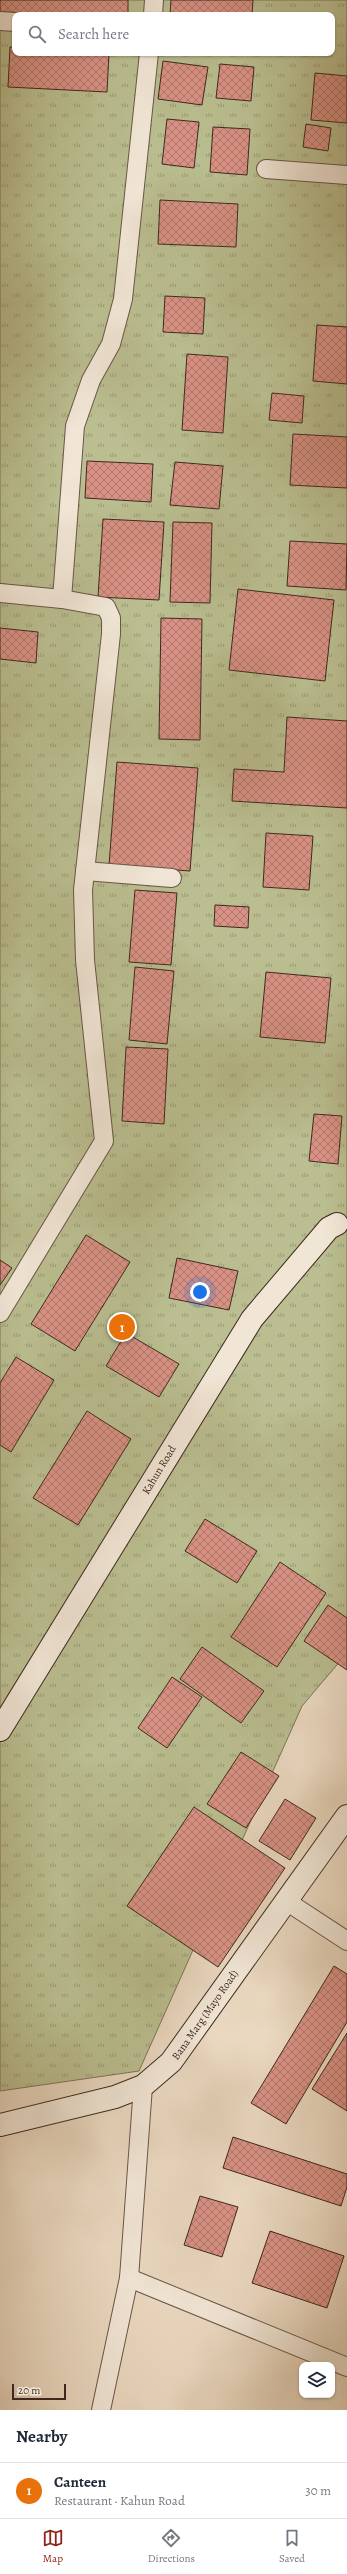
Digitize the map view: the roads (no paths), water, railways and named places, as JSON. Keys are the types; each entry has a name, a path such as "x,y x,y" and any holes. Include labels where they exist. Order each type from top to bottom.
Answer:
{"street":[{"path":"153,12 154,0"},
{"path":"0,21 12,22"},
{"path":"62,599 75,426 91,380 111,344 123,299 149,56"},
{"path":"266,169 347,175"},
{"path":"0,593 62,599 106,607 111,618 83,890 85,960 104,1141 0,1312"},
{"path":"85,871 172,878"},
{"name":"Kahun Road","path":"0,1730 252,1319 329,1228 344,1228"},
{"name":"Bana Marg (Mayo Road)","path":"0,2125 115,2097 143,2086 171,2062 347,1816"},
{"path":"286,1901 347,1941"},
{"path":"101,2410 129,2278 143,2086"},
{"path":"129,2278 347,2367"}],"place":[{"name":"Canteen","path":"122,1327"}]}
